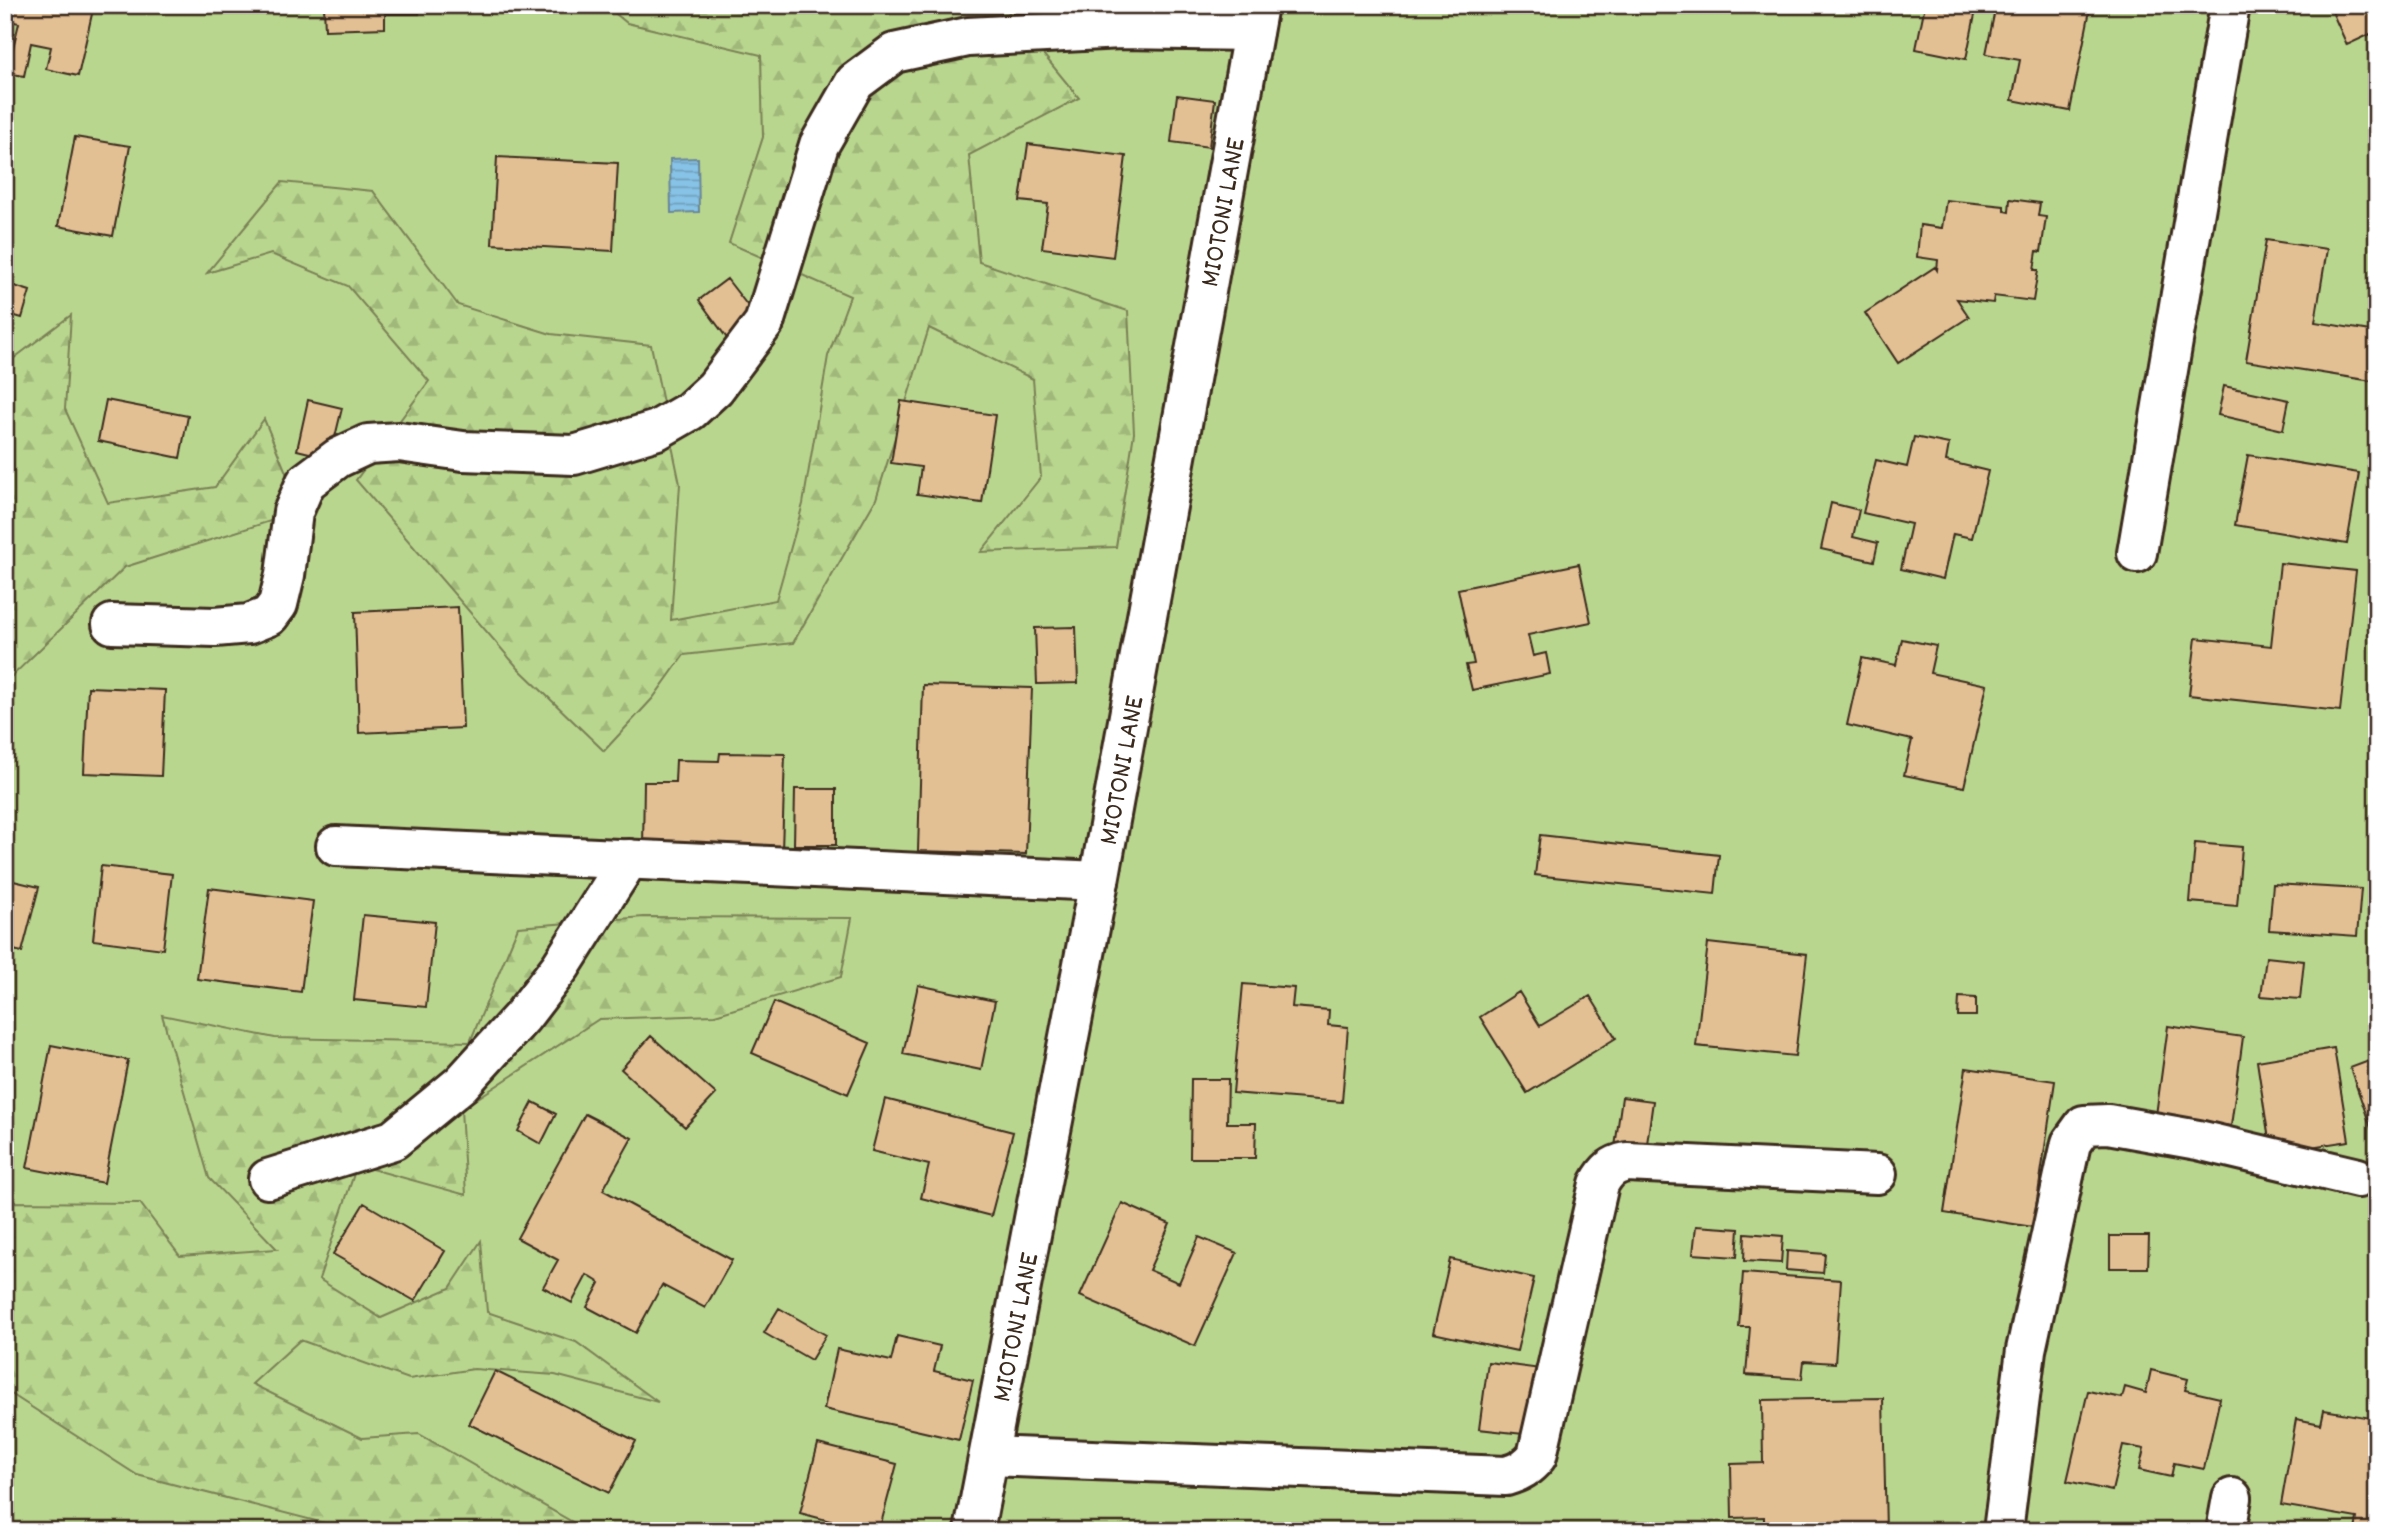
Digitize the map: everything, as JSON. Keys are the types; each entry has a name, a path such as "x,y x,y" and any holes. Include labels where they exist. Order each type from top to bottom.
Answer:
{"street":[{"path":"2137,553 2230,5"},
{"path":"112,624 215,627 249,624 269,615 278,604 285,575 293,512 306,482 338,458 368,444 400,442 463,451 574,455 657,429 690,411 715,388 764,323 819,145 855,82 894,52 968,37 1121,29 1255,18"},
{"name":"MIOTONI LANE","path":"974,1531 1099,881 1255,18"},
{"path":"336,846 1099,881"},
{"path":"268,1179 393,1140 461,1084 522,1017 561,966 629,859"},
{"path":"2003,1531 2026,1350 2071,1143 2084,1125 2108,1124 2198,1140 2358,1178"},
{"path":"990,1456 1506,1476 1519,1472 1537,1456 1599,1184 1605,1173 1615,1165 1627,1162 1877,1174"}],"green space":[{"path":"5,5 2377,5 2377,1531 5,1531"},
{"path":"605,5 1003,5 1079,98 969,155 979,262 1128,311 1134,433 1116,547 981,552 1041,477 1033,379 929,328 876,499 793,643 684,655 653,698 604,751 518,668 356,480 429,381 348,286 271,254 207,273 282,182 373,191 458,305 551,334 651,345 680,484 671,620 776,600 803,504 828,356 850,296 729,243 763,137 761,55 627,23"},
{"path":"71,315 65,409 108,503 215,487 264,419 302,511 125,567 5,683 5,365"},
{"path":"644,917 852,918 841,977 715,1015 599,1019 461,1109 466,1195 357,1165 319,1279 381,1318 450,1288 481,1241 487,1312 576,1342 658,1402 555,1375 474,1369 409,1379 300,1340 252,1384 362,1438 419,1434 588,1531 355,1531 137,1475 5,1390 5,1202 140,1203 180,1256 277,1249 209,1178 162,1015 275,1038 470,1042 518,927"}],"water":[{"path":"698,158 699,212 671,213 670,159"}],"building":[{"path":"5,5 94,5 78,76 46,69 51,47 31,43 24,76 7,73 19,23 5,20"},
{"path":"229,5 419,5 419,14 385,14 385,28 325,30 324,6 229,9"},
{"path":"1087,5 1130,5 1128,14"},
{"path":"1925,5 1977,5 1966,59 1916,49"},
{"path":"1996,5 2091,5 2070,111 2012,100 2020,60 1986,54"},
{"path":"2329,5 2377,5 2377,31 2347,45"},
{"path":"1177,95 1215,100 1209,147 1171,142"},
{"path":"75,137 130,146 113,236 58,226"},
{"path":"1028,144 1126,156 1113,257 1042,248 1048,204 1020,201"},
{"path":"497,157 618,163 613,251 492,244"},
{"path":"2010,199 2040,203 2038,216 2046,217 2041,252 2037,251 2034,270 2038,270 2033,301 1994,296 1993,303 1957,299 1969,317 1898,363 1865,313 1935,267 1937,270 1938,260 1917,257 1920,225 1942,228 1946,200 2004,206 2004,211 2009,212"},
{"path":"2266,240 2327,249 2315,322 2377,332 2372,381 2246,361"},
{"path":"727,279 758,319 729,341 699,300"},
{"path":"5,283 30,291 22,318 5,313"},
{"path":"2224,386 2289,400 2283,430 2218,415"},
{"path":"106,400 188,416 180,458 98,441"},
{"path":"308,400 342,408 330,458 297,450"},
{"path":"901,401 995,415 982,503 917,494 921,467 891,463"},
{"path":"1914,437 1949,444 1946,461 1988,471 1972,538 1953,534 1943,579 1901,569 1911,524 1863,513 1876,460 1907,467"},
{"path":"2248,455 2359,473 2347,544 2235,525"},
{"path":"1831,503 1859,510 1853,537 1878,543 1874,561 1821,549"},
{"path":"2280,563 2356,571 2340,711 2189,695 2196,638 2271,646"},
{"path":"1579,564 1591,622 1528,635 1533,656 1546,653 1550,674 1472,690 1466,665 1474,664 1458,589"},
{"path":"458,607 463,728 359,733 355,612"},
{"path":"1076,627 1078,683 1037,684 1035,628"},
{"path":"1902,639 1936,646 1930,673 1987,685 1964,787 1904,775 1912,740 1847,725 1862,658 1896,665"},
{"path":"923,685 1032,688 1026,854 918,851"},
{"path":"88,687 165,690 161,776 84,773"},
{"path":"720,753 785,754 782,851 643,848 644,782 675,782 676,760 719,761"},
{"path":"795,789 836,789 836,845 794,845"},
{"path":"1540,835 1719,855 1715,894 1535,875"},
{"path":"2195,843 2242,847 2237,906 2190,902"},
{"path":"101,866 172,874 163,949 93,940"},
{"path":"5,879 39,887 22,952 5,948"},
{"path":"2273,884 2361,889 2357,936 2269,930"},
{"path":"209,888 313,901 301,992 197,979"},
{"path":"363,915 435,922 426,1007 354,1000"},
{"path":"1708,943 1807,954 1795,1056 1696,1046"},
{"path":"2266,957 2304,961 2300,999 2261,996"},
{"path":"1243,984 1294,988 1292,1007 1329,1010 1328,1025 1348,1027 1342,1102 1233,1093"},
{"path":"918,985 995,1001 981,1070 903,1054"},
{"path":"1519,992 1540,1026 1590,996 1616,1038 1527,1093 1480,1017"},
{"path":"1959,997 1976,998 1976,1016 1958,1016"},
{"path":"774,1002 870,1043 848,1094 752,1053"},
{"path":"2168,1026 2243,1037 2231,1126 2156,1115"},
{"path":"651,1036 716,1094 685,1127 621,1069"},
{"path":"51,1045 128,1060 104,1183 27,1168"},
{"path":"2334,1048 2349,1141 2271,1153 2257,1061"},
{"path":"2377,1058 2377,1145 2350,1068"},
{"path":"1966,1068 2055,1081 2033,1227 1944,1213"},
{"path":"1191,1079 1228,1079 1227,1123 1256,1123 1255,1158 1190,1158"},
{"path":"1622,1097 1653,1101 1645,1158 1614,1154"},
{"path":"885,1099 1013,1132 991,1216 921,1198 929,1165 872,1151"},
{"path":"533,1102 556,1114 541,1144 518,1131"},
{"path":"585,1114 632,1138 603,1190 732,1260 705,1308 662,1285 636,1333 587,1307 600,1283 587,1275 572,1303 543,1287 558,1260 517,1238"},
{"path":"364,1203 445,1251 415,1301 333,1254"},
{"path":"1122,1203 1170,1224 1149,1270 1179,1283 1199,1237 1237,1253 1195,1346 1080,1296"},
{"path":"1696,1226 1739,1229 1737,1257 1693,1254"},
{"path":"1745,1233 1783,1236 1781,1263 1744,1261"},
{"path":"2110,1236 2149,1236 2148,1268 2110,1268"},
{"path":"1787,1251 1825,1254 1823,1273 1786,1270"},
{"path":"1450,1259 1534,1278 1517,1351 1433,1333"},
{"path":"1743,1273 1841,1280 1835,1363 1804,1361 1802,1379 1746,1375 1750,1327 1739,1327"},
{"path":"779,1308 826,1335 811,1360 764,1333"},
{"path":"897,1336 940,1346 934,1371 973,1380 959,1440 824,1409 837,1349 891,1361"},
{"path":"1488,1362 1541,1369 1532,1435 1479,1429"},
{"path":"2151,1370 2188,1379 2185,1390 2220,1398 2204,1469 2174,1463 2171,1477 2139,1470 2144,1449 2123,1445 2112,1491 2067,1481 2088,1391 2122,1398 2125,1387 2146,1393"},
{"path":"495,1371 636,1441 609,1493 469,1424"},
{"path":"1883,1398 1886,1531 1764,1531 1764,1517 1732,1518 1731,1464 1763,1463 1762,1400"},
{"path":"2324,1410 2377,1419 2371,1455 2377,1456 2377,1531 2355,1531 2357,1518 2281,1505 2296,1419 2321,1424"},
{"path":"818,1444 897,1464 879,1531 868,1531 800,1513"}]}
